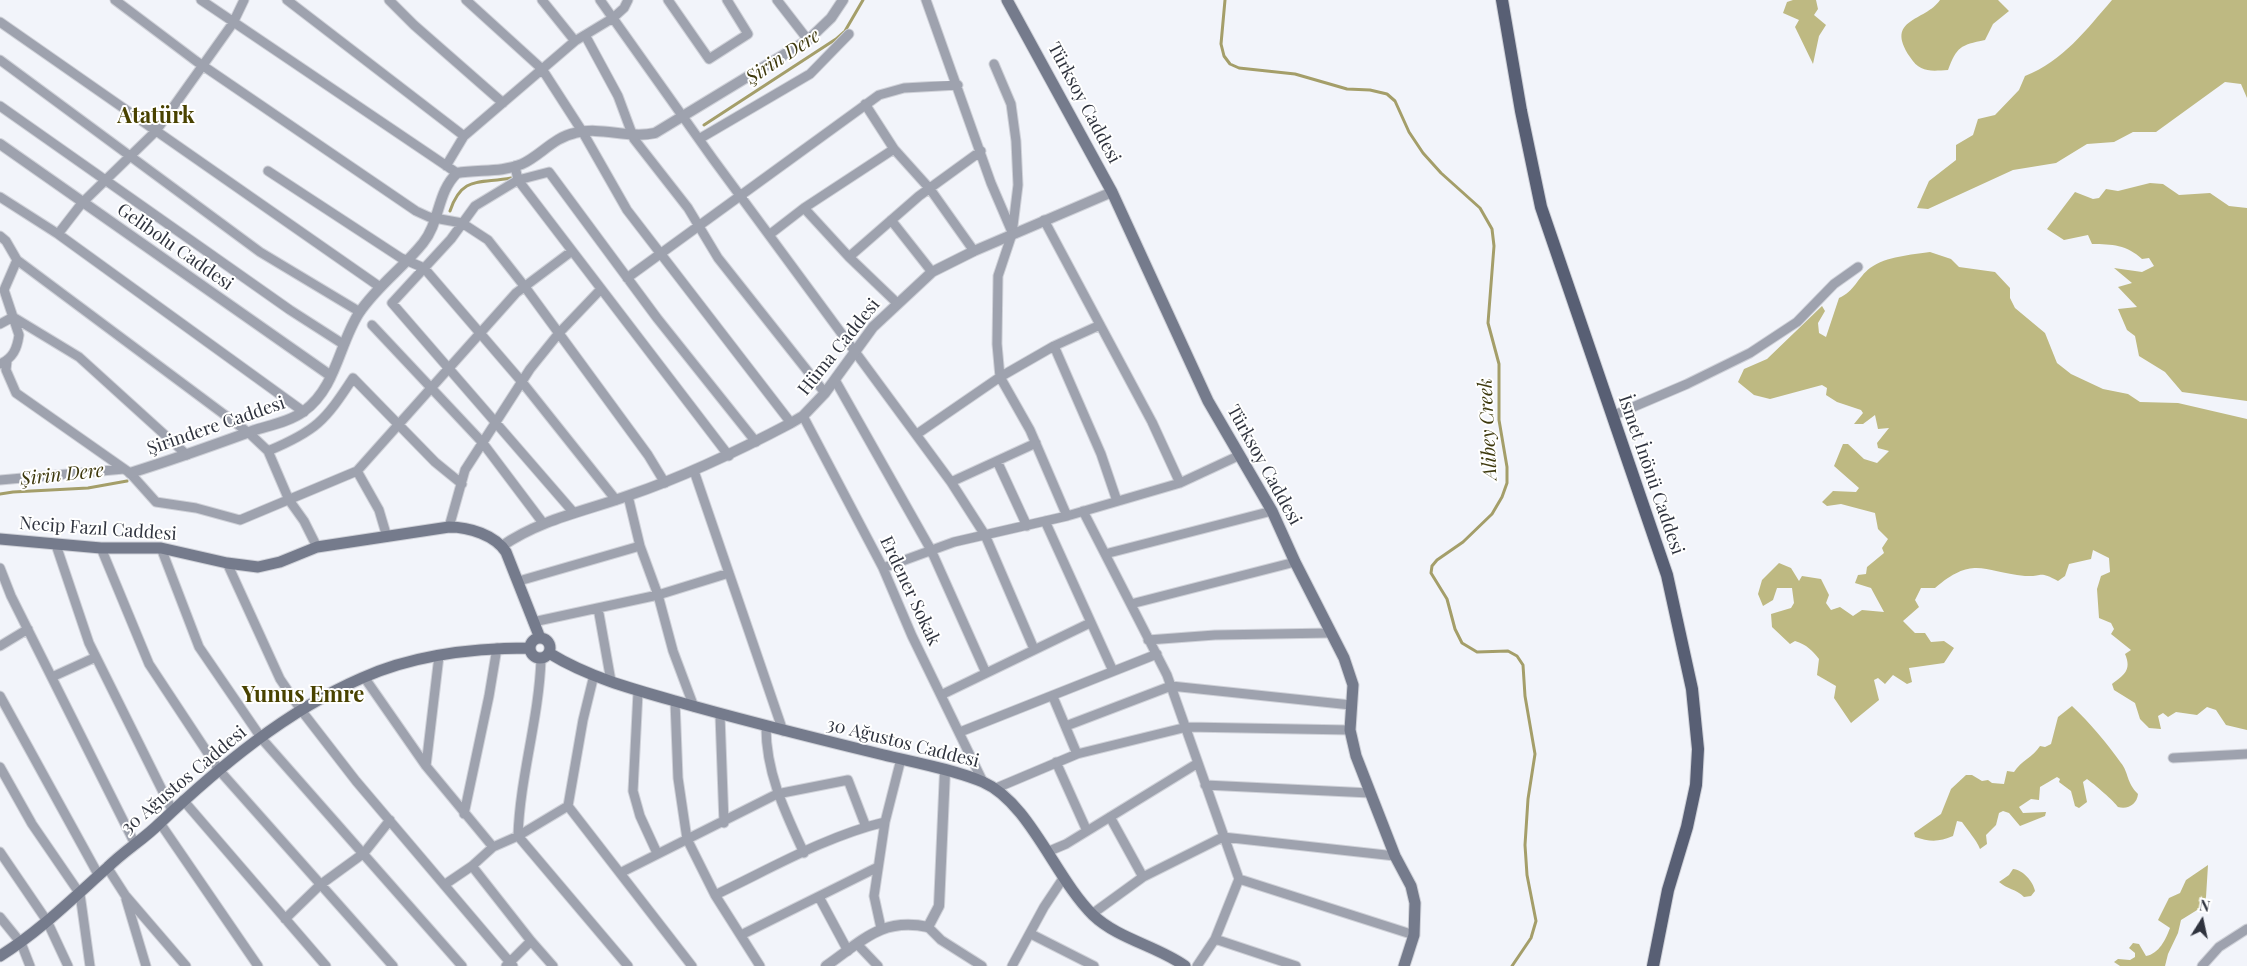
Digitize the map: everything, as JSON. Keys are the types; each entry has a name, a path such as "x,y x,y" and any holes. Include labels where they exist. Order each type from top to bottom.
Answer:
{"main road":[{"name":"Türksoy Caddesi","path":"1007,0 1112,192 1181,345 1238,456 1272,511 1350,674 1353,685 1350,730 1356,756 1395,856 1411,886 1415,903 1414,935 1404,966"},
{"name":"İsmet İnönü Caddesi","path":"1502,0 1521,112 1541,207 1667,575 1692,689 1698,750 1694,799 1668,890 1653,966"},
{"name":"Necip Fazıl Caddesi","path":"0,539 101,548 161,548 227,563 258,567 268,566 317,547 449,527 468,529 502,546"},
{"path":"502,546 519,581 540,638 548,643 545,656 534,657 529,648 531,642 540,638"},
{"name":"30 Ağustos Caddesi","path":"0,956 21,943 80,894 107,867 219,770 302,710 364,677 439,656 497,648 529,648"},
{"name":"30 Ağustos Caddesi","path":"545,656 638,692 720,715 901,759 983,782 994,789 1024,820 1092,914 1116,931 1185,966"}],"street":[{"path":"115,0 204,66 416,211 462,224 488,240 648,454 665,483"},
{"path":"201,0 457,173 497,170 516,166 528,161 564,137 582,131 594,130 632,134 655,133 808,40 839,9 843,0"},
{"path":"58,234 82,203 156,131 233,23 244,0"},
{"path":"287,0 464,136"},
{"path":"389,0 414,25 502,103"},
{"path":"466,0 542,69 582,131 627,210 790,424"},
{"path":"542,0 575,41"},
{"path":"600,0 699,139 951,482 985,535 1034,649"},
{"path":"446,166 464,136 575,41 613,18 624,8 628,0"},
{"path":"668,0 709,58 748,34 727,0"},
{"path":"777,0 808,40"},
{"path":"926,0 991,183 1012,234"},
{"path":"0,22 380,287"},
{"path":"699,139 810,74 849,34"},
{"path":"584,35 618,96 632,134 698,225 718,258 825,393"},
{"path":"0,60 260,252 360,312"},
{"path":"994,64 1011,104 1016,141 1018,185 1012,234 998,276 997,344 1000,376 1036,443 1067,516"},
{"path":"627,278 878,95 904,88 958,86"},
{"path":"865,104 894,149 930,189 974,251"},
{"path":"0,106 290,310 343,344"},
{"name":"Gelibolu Caddesi","path":"0,144 331,376"},
{"path":"769,235 804,208 894,149"},
{"path":"849,257 891,220 981,151"},
{"path":"516,166 518,180 729,456"},
{"path":"268,171 406,260 424,268 522,382 616,500"},
{"path":"574,513 448,370 392,303 462,224 475,206 518,180 550,172 627,278 756,442"},
{"name":"Şirindere Caddesi","path":"127,471 187,455 304,412 321,393 331,376 343,344 360,312 380,287 427,238 437,218 444,191 457,173"},
{"name":"Hüma Caddesi","path":"502,546 543,523 628,496 694,471 729,456 790,424 802,416 825,393 855,350 897,302 932,272 1012,234 1112,192"},
{"path":"0,197 58,234 304,412"},
{"path":"804,208 849,257 897,302"},
{"path":"891,220 932,272"},
{"path":"1044,220 1152,422 1180,484"},
{"path":"0,236 6,241 18,260 249,433 268,451 289,500 304,522 317,547"},
{"path":"18,260 3,283 4,296 19,335 13,355 4,362 16,393 127,471 156,502 196,508 240,520 357,471 516,294 572,251"},
{"path":"1612,416 1687,384 1750,353 1797,322 1834,284 1858,267"},
{"path":"449,527 462,484 464,470 522,382 558,333 601,289"},
{"path":"0,324 13,317"},
{"path":"13,317 78,357 187,455"},
{"path":"372,325 430,390 482,442 543,523"},
{"path":"917,434 1000,376 1054,346 1100,325"},
{"path":"1054,346 1101,454 1117,501"},
{"path":"268,451 311,430 332,410 353,378 435,462 462,484"},
{"path":"835,380 931,550 986,673"},
{"name":"Erdener Sokak","path":"802,416 883,568 912,636 983,782"},
{"path":"951,482 1036,443"},
{"path":"883,568 931,550 1067,516 1180,484 1238,456"},
{"path":"997,461 1027,526"},
{"path":"0,480 127,471"},
{"path":"357,471 379,510 387,537"},
{"path":"694,471 782,731"},
{"path":"628,496 640,546 658,595 673,651 694,708"},
{"path":"1083,511 1148,640 1157,654 1171,686 1239,879 1215,939 1197,966"},
{"path":"1105,554 1272,511"},
{"path":"1045,521 1090,623 1114,671"},
{"path":"56,545 89,643 172,810"},
{"path":"519,581 640,546"},
{"path":"101,548 149,664 219,770 392,966"},
{"path":"161,548 199,647 262,738 462,966"},
{"path":"1131,604 1295,562"},
{"path":"227,563 280,679 356,781 509,965 530,941"},
{"path":"0,568 11,596 135,844"},
{"path":"534,622 658,595 729,572"},
{"path":"598,608 611,681"},
{"path":"941,695 1090,623"},
{"path":"0,646 28,629"},
{"path":"1148,640 1216,635 1330,633"},
{"path":"464,814 489,696 497,648"},
{"path":"960,732 1053,697 1157,654"},
{"path":"52,677 96,656"},
{"path":"426,766 439,656"},
{"path":"545,656 521,792 518,836 628,966"},
{"path":"594,675 583,720 568,806 692,966"},
{"path":"364,677 426,766 492,847"},
{"path":"1066,726 1171,686 1351,705"},
{"path":"638,692 633,791 640,816 657,853"},
{"path":"0,696 99,876"},
{"path":"1053,697 1077,754"},
{"path":"675,701 678,769 687,839 715,895 760,966"},
{"path":"720,715 724,823"},
{"path":"766,727 766,747 777,794 804,853"},
{"path":"994,789 1077,754 1187,727 1350,730"},
{"path":"2173,758 2247,754"},
{"path":"881,928 874,896 885,822 901,759"},
{"path":"1056,762 1087,831"},
{"path":"1047,852 1087,831 1198,763"},
{"path":"0,767 32,824 80,894 90,966"},
{"path":"928,927 939,906 945,771"},
{"path":"620,873 657,853 724,823 777,794 816,784 848,780 866,826"},
{"path":"1205,786 1370,793"},
{"path":"183,800 326,966"},
{"path":"444,885 472,866 492,847 518,836 568,806"},
{"path":"1110,817 1143,877"},
{"path":"285,919 320,885 364,853 390,820"},
{"path":"715,895 866,826 885,822"},
{"path":"160,823 258,966"},
{"path":"1092,914 1143,877 1223,837 1395,856"},
{"path":"0,852 48,921 68,966"},
{"path":"472,866 530,941 553,966"},
{"path":"107,867 125,895 186,966"},
{"path":"741,935 878,867"},
{"path":"1012,966 1044,907 1064,877"},
{"path":"1239,879 1414,935"},
{"path":"125,895 146,966"},
{"path":"818,897 848,951"},
{"path":"0,917 21,943 30,966"},
{"path":"826,966 881,928 909,923 928,927 941,940 982,966"},
{"path":"2202,966 2219,947 2247,929"},
{"path":"1031,934 1094,966"},
{"path":"1215,939 1296,966"},
{"path":"857,944 878,966"}],"shaded area":[{"path":"1793,0 1816,0 1818,9 1814,15 1826,25 1819,36 1813,64 1795,27 1799,20 1783,13 1787,2"},
{"path":"1940,0 1998,0 2009,11 1993,24 1985,40 1960,48 1948,70 1926,70 1918,66 1910,57 1903,44 1902,35 1904,28 1910,22 1925,13"},
{"path":"2112,0 2247,0 2247,98 2241,84 2225,82 2156,132 2133,132 2114,142 2087,144 2056,163 2013,170 1928,209 1917,208 1929,181 1956,160 1956,145 1973,135 1978,119 1995,115 2019,90 2025,76 2051,62 2073,44"},
{"path":"2150,183 2163,184 2179,195 2210,193 2229,206 2247,208 2247,401 2182,392 2165,372 2139,356 2135,336 2127,330 2118,309 2137,307 2118,287 2132,283 2114,268 2142,272 2154,266 2149,258 2142,259 2131,251 2119,246 2092,244 2088,235 2064,240 2047,229 2075,192 2093,199 2099,198 2106,189 2118,191"},
{"path":"1930,252 1951,259 1959,267 1995,272 2010,288 2010,298 2015,308 2045,333 2057,363 2071,374 2103,389 2128,394 2140,402 2178,403 2247,419 2247,730 2226,725 2216,710 2207,707 2197,715 2176,712 2168,717 2163,713 2158,716 2161,729 2149,728 2140,719 2135,703 2114,690 2112,684 2126,672 2128,664 2125,654 2131,650 2111,634 2114,629 2111,623 2099,618 2097,589 2101,576 2110,572 2109,558 2093,550 2091,559 2069,564 2065,576 2058,581 2044,575 2025,576 1979,568 1960,572 1935,588 1921,588 1915,600 1919,607 1903,621 1915,633 1925,633 1931,642 1944,641 1954,648 1944,663 1909,668 1912,682 1907,684 1893,675 1885,684 1878,678 1874,680 1879,700 1851,723 1834,698 1836,686 1817,675 1819,659 1809,648 1795,641 1790,644 1772,627 1771,614 1791,608 1794,603 1792,588 1777,588 1773,600 1763,606 1758,594 1762,580 1779,563 1791,568 1799,581 1802,576 1821,579 1829,595 1826,603 1831,610 1840,607 1853,616 1862,610 1884,612 1871,588 1855,583 1858,575 1866,574 1867,567 1884,553 1882,548 1888,539 1878,529 1875,513 1841,504 1827,506 1822,502 1833,491 1856,492 1859,488 1834,466 1843,444 1848,444 1864,459 1877,463 1889,451 1878,448 1877,443 1889,428 1878,429 1875,415 1863,424 1854,424 1863,413 1861,410 1837,402 1826,395 1827,388 1822,385 1770,399 1754,395 1738,382 1744,369 1767,359 1822,306 1825,311 1818,323 1819,333 1826,337 1839,298 1848,292 1870,268 1891,258"},
{"path":"2072,706 2098,733 2124,767 2131,786 2138,794 2134,803 2125,808 2118,807 2087,779 2083,782 2087,802 2079,808 2075,806 2071,791 2059,782 2060,779 2057,777 2040,787 2039,800 2031,799 2019,807 2023,813 2046,812 2045,816 2020,826 2009,813 2003,811 1999,813 1996,825 1986,835 1987,844 1980,849 1962,822 1957,821 1953,836 1948,838 1934,841 1915,837 1914,833 1941,814 1951,789 1966,775 1972,775 1982,781 1988,780 1992,783 2004,784 2007,771 2014,772 2040,746 2045,747 2051,744 2058,717"},
{"path":"2208,865 2206,897 2202,907 2181,920 2165,966 2120,966 2114,962 2118,959 2130,960 2135,957 2135,953 2129,948 2133,943 2139,944 2146,956 2151,955 2158,949 2170,928 2158,920 2169,898 2180,893 2186,880"},
{"path":"2013,869 2020,871 2030,880 2035,891 2031,896 2024,897 1999,882 2009,875"}],"waterway":[{"name":"Şirin Dere","path":"704,125 836,39 845,31 863,0"},
{"name":"Alibey Creek","path":"1225,0 1221,44 1224,56 1230,64 1239,68 1295,74 1347,89 1370,90 1387,94 1395,101 1409,132 1423,153 1441,173 1480,208 1492,229 1494,246 1488,323 1499,364 1499,420 1507,467 1507,483 1502,497 1492,514 1463,542 1437,560 1432,566 1431,573 1447,599 1455,629 1462,643 1477,652 1508,651 1517,656 1523,665 1525,696 1535,754 1528,799 1525,845 1527,875 1536,921 1531,938 1512,966"},
{"name":"Şirin Dere","path":"450,211 455,199 466,186 473,183 511,178"},
{"name":"Şirin Dere","path":"0,494 88,488 127,481"}],"district":[{"name":"Atatürk","path":"156,116"},
{"name":"Yunus Emre","path":"303,695"}]}
